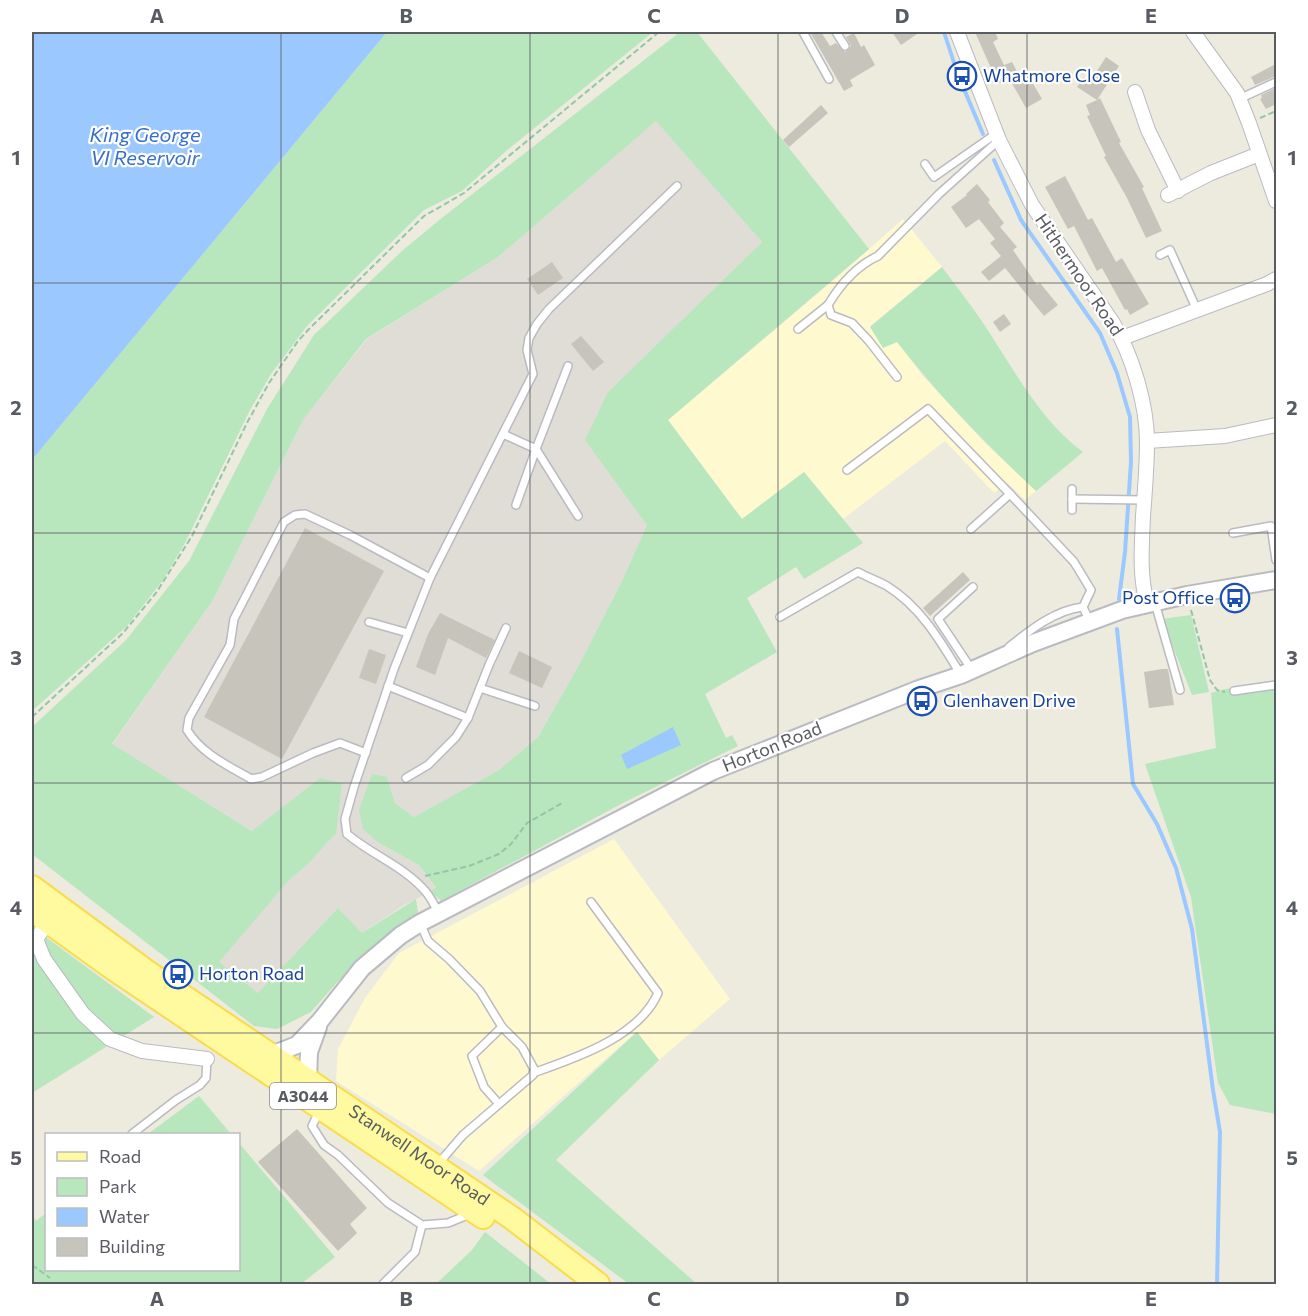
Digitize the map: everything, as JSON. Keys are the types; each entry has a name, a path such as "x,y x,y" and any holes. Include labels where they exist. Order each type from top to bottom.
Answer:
{"main road":[{"name":"Stanwell Moor Road","path":"32,887 146,971 512,1218 598,1284"},
{"name":"Stanwell Moor Road","path":"39,916 475,1212 573,1284"}],"street":[{"name":"Hithermoor Road","path":"957,32 998,137 1032,205 1122,338 1146,419 1147,441 1141,500 1141,568 1151,602"},
{"path":"1193,32 1239,99 1276,201"},
{"path":"1135,92 1146,108 1173,193 1211,173 1259,154"},
{"path":"1122,338 1276,279"},
{"path":"1147,441 1225,436 1276,425"},
{"name":"Horton Road","path":"271,1056 297,1045 320,1021 362,968 401,935 438,912 713,771 966,672 1086,615 1276,580"},
{"path":"39,916 36,939 44,959 83,1014 110,1039 142,1051 207,1059"},
{"name":"Horton Road","path":"308,1079 309,1052 320,1021"}],"lane":[{"path":"803,32 829,79"},
{"path":"836,32 845,46"},
{"path":"1239,99 1276,82"},
{"path":"926,164 934,177 998,137"},
{"path":"798,329 828,305 839,287 867,261 878,256 998,137"},
{"path":"438,912 427,893 393,863 347,834 345,819 388,686 430,578 453,528 533,374 527,350 529,338 537,324 549,309 677,186"},
{"path":"1160,255 1170,250 1197,310"},
{"path":"828,305 831,315 852,323 897,377"},
{"path":"516,505 568,366"},
{"path":"847,470 928,409 1074,562 1091,590 1086,615"},
{"path":"503,434 537,450 578,516"},
{"path":"1072,489 1072,510"},
{"path":"971,529 1010,494"},
{"path":"1072,500 1141,500"},
{"path":"366,753 340,743 262,777 251,779 207,754 187,730 189,718 230,645 234,619 284,522 295,515 305,514 430,578"},
{"path":"1233,533 1274,525 1276,560"},
{"path":"780,617 858,572 888,586 923,616 966,672"},
{"path":"966,672 955,641 938,619 973,587"},
{"path":"1151,602 1180,690"},
{"path":"369,622 408,633"},
{"path":"406,778 428,765 456,737 468,718 506,628"},
{"path":"1234,691 1276,685"},
{"path":"388,686 468,718"},
{"path":"480,688 535,705"},
{"path":"436,1166 463,1135 534,1073 588,1053 639,1022 654,1004 658,993 591,902"},
{"path":"420,923 428,941 449,959 480,992 502,1027 522,1047 534,1073"},
{"path":"499,1104 484,1087 472,1056 502,1027"},
{"path":"133,1133 176,1100 200,1085 206,1078 207,1059"},
{"path":"321,1108 312,1126 324,1145 338,1155 388,1203 422,1225 448,1223 475,1212"},
{"path":"383,1284 415,1252 422,1225"}],"path":[{"path":"32,717 123,633 156,593 192,536 269,383 298,341 424,216 464,193 659,32"},
{"path":"1249,123 1276,111"},
{"path":"1187,595 1210,681 1218,690 1234,691"},
{"path":"415,882 427,876 469,866 499,854 511,844 527,823 564,802"},
{"path":"32,1264 50,1278"}],"shaded area":[{"path":"656,121 762,242 608,392 647,525 623,579 579,665 538,737 499,770 414,817 395,803 387,777 379,843 419,865 436,889 404,905 362,933 338,908 258,993 218,962 289,880 307,865 336,833 320,778 253,831 112,745 213,600 303,420 367,339 498,257"},
{"path":"903,219 942,267 870,326 897,341 922,375 986,444 1036,491 1025,500 1008,483 994,493 945,441 843,519 804,472 742,519 668,420"},
{"path":"614,839 730,999 659,1060 636,1032 479,1171 336,1081 338,1049 365,998 399,953"}],"green space":[{"path":"387,32 653,32 506,151 462,191 424,210 307,326 271,374 250,410 185,543 163,580 127,626 32,711 32,460"},
{"path":"680,32 697,32 869,249 668,420 742,519 804,472 863,543 804,579 796,567 747,598 777,652 705,694 726,738 732,735 738,746 621,804 441,901 430,891 436,888 419,865 379,843 363,829 359,810 372,774 387,777 395,803 414,817 499,770 538,737 579,665 623,579 647,525 585,440 608,392 762,242 656,121 498,257 366,339 303,420 213,600 112,744 252,831 320,778 342,783 336,833 307,865 289,880 219,962 258,993 338,908 362,933 416,899 418,912 416,919 339,980 311,1012 277,1029 254,1026 32,854 32,727 126,640 189,561 267,409 314,335 403,250"},
{"path":"942,267 976,313 1039,408 1067,439 1083,452 1036,491 963,419 897,342 883,348 870,327"},
{"path":"1191,615 1209,692 1192,695 1162,619"},
{"path":"1276,684 1276,1114 1230,1105 1218,1083 1191,897 1145,764 1216,748 1211,693 1225,689"},
{"path":"32,927 154,1017 32,1093"},
{"path":"637,1032 659,1060 556,1160 697,1284 629,1284 483,1175"},
{"path":"199,1096 230,1133 149,1133"},
{"path":"240,1144 335,1257 301,1284 32,1284 32,1214 36,1221 45,1214 45,1271 240,1271"},
{"path":"485,1232 551,1284 436,1284 472,1250"}],"water":[{"name":"King George VI Reservoir","path":"32,32 387,32 32,460"},
{"path":"673,727 681,745 627,769 621,755"}],"building":[{"path":"810,32 821,32 830,46 836,43 845,52 851,46 846,37 854,33 861,47 864,45 875,65 850,80 853,86 844,91"},
{"path":"892,32 920,32 901,45"},
{"path":"975,32 995,32 998,39 993,42 1004,65 1012,62 1022,81 1029,77 1042,99 1026,108 1009,78 998,84"},
{"path":"1106,57 1119,66 1097,100 1077,87 1084,77 1090,82"},
{"path":"1276,64 1276,76 1255,85 1251,77"},
{"path":"1276,88 1276,104 1266,109 1260,99 1261,95"},
{"path":"1100,98 1121,142 1119,143 1144,187 1142,188 1162,231 1146,238 1104,157 1106,156 1087,116 1090,115 1086,105"},
{"path":"821,105 828,113 789,147 783,140"},
{"path":"1065,176 1088,220 1092,218 1116,262 1122,258 1149,304 1130,315 1102,268 1097,271 1074,226 1068,229 1045,187"},
{"path":"977,184 1004,223 1000,227 1017,247 1013,250 1037,285 1040,283 1058,305 1044,316 1005,268 989,281 981,272 1001,256 990,243 995,239 979,219 966,228 951,207"},
{"path":"552,262 563,278 538,295 527,279"},
{"path":"1004,314 1011,324 1000,332 993,322"},
{"path":"581,336 604,362 593,371 571,344"},
{"path":"305,528 384,571 282,759 204,717"},
{"path":"963,572 970,580 930,616 923,608"},
{"path":"440,613 495,640 486,658 448,638 435,675 416,667 428,634"},
{"path":"369,649 386,655 376,684 359,678"},
{"path":"519,651 552,667 542,688 509,673"},
{"path":"1168,669 1174,705 1149,708 1144,672"},
{"path":"297,1129 367,1208 350,1224 357,1233 338,1251 258,1162"}],"waterway":[{"path":"944,32 958,75 983,134"},
{"path":"994,160 1021,220 1100,333 1117,373 1130,417 1131,462 1125,552 1119,599"},
{"path":"1117,629 1133,784 1157,824 1176,868 1192,929 1220,1132 1217,1284"}],"place":[{"name":"Whatmore Close","path":"962,76"},
{"name":"Post Office","path":"1235,598"},
{"name":"Glenhaven Drive","path":"922,701"},
{"name":"Horton Road","path":"178,974"}]}
